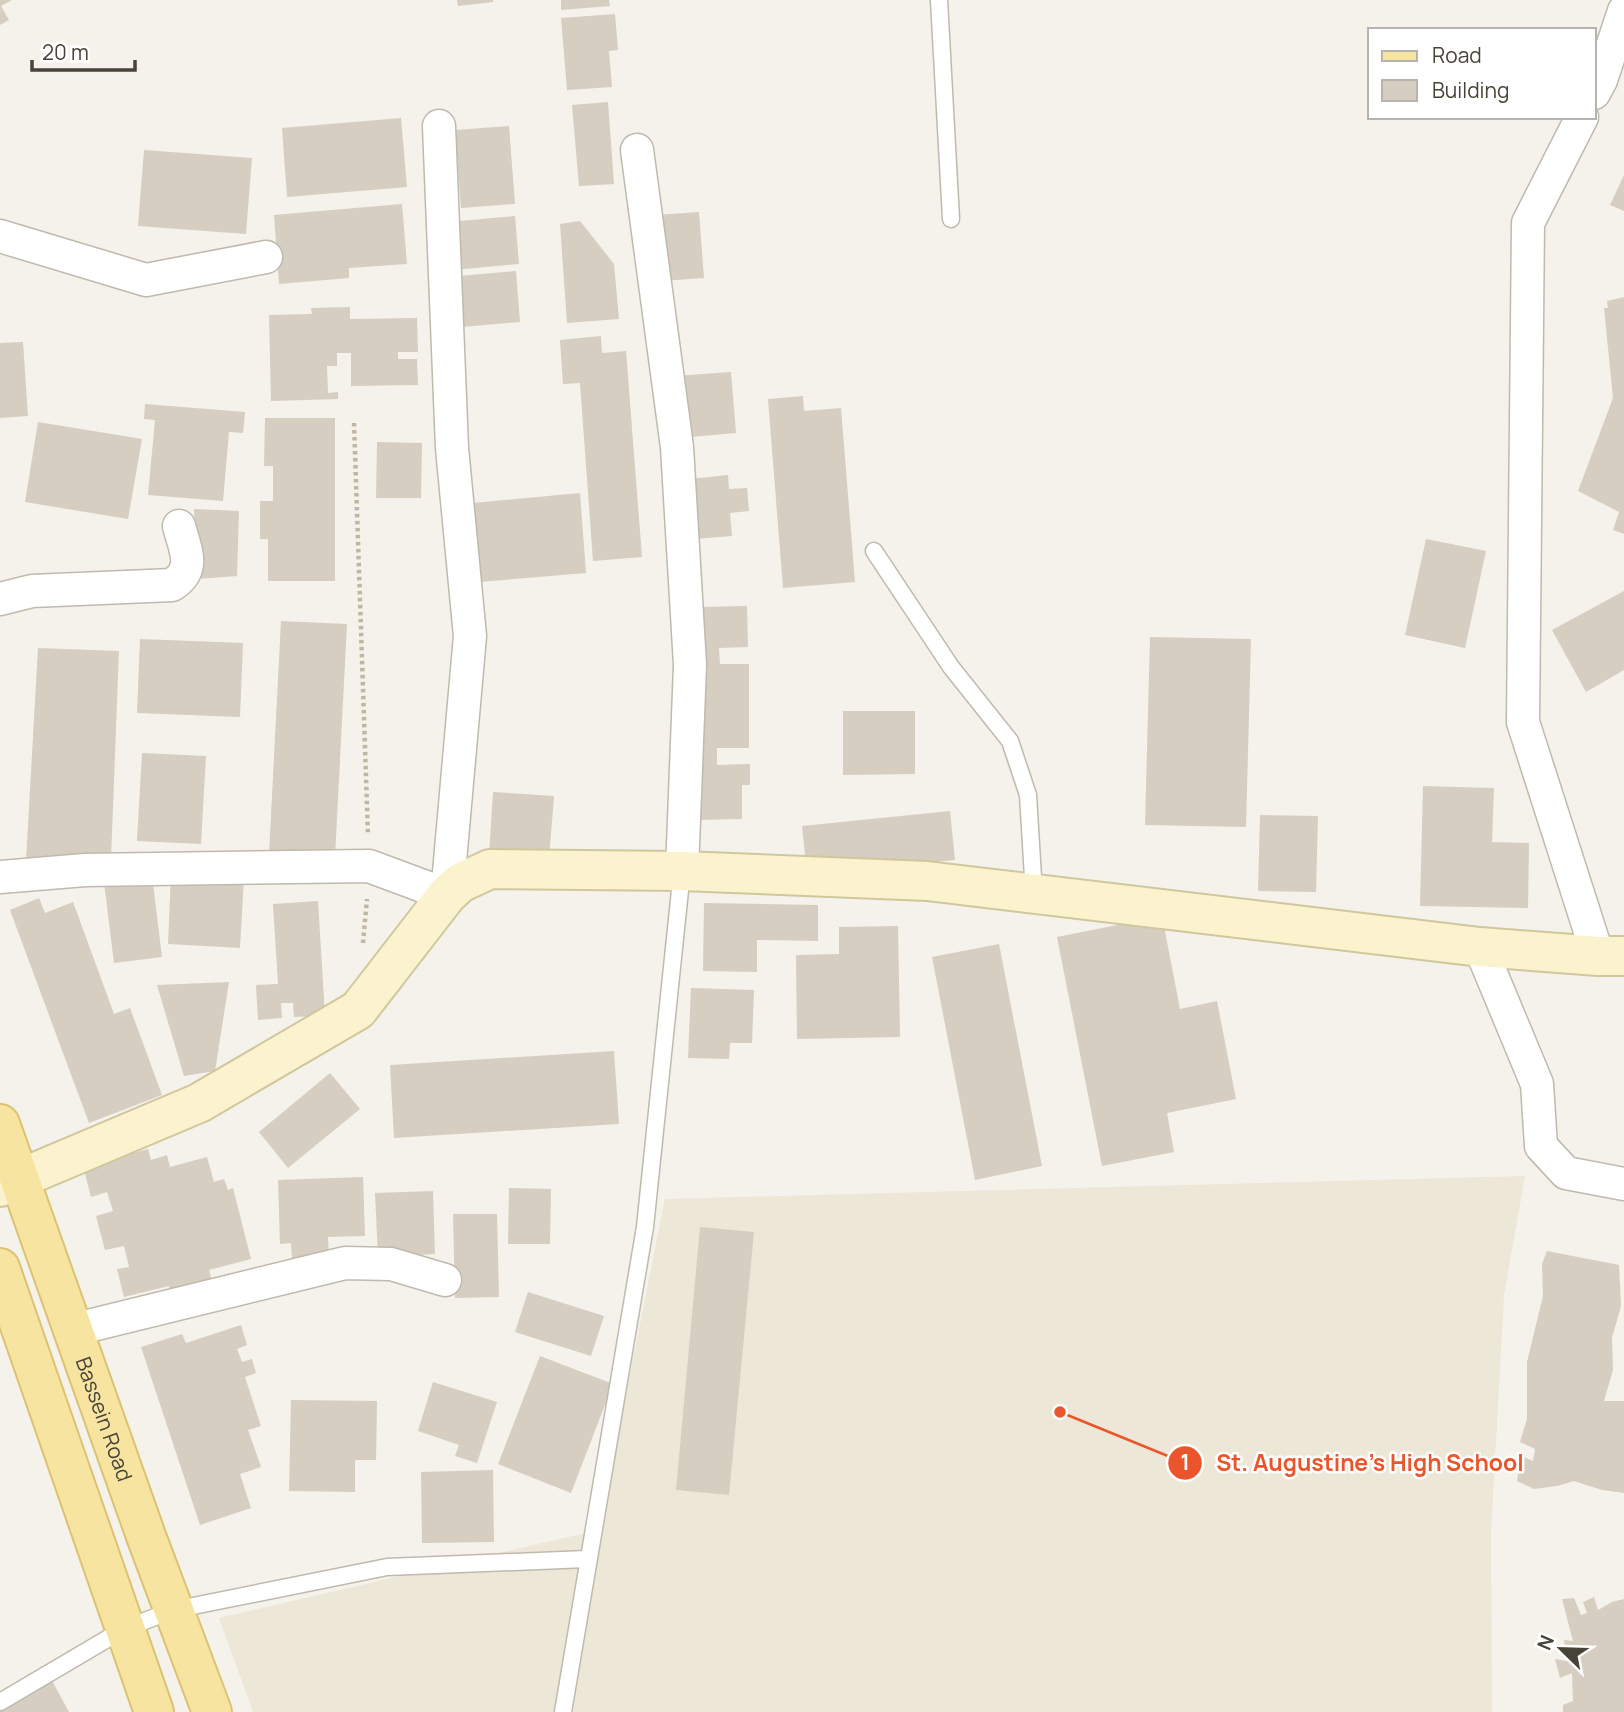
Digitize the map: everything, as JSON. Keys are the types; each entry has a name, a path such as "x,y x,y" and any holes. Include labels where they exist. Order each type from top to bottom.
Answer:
{"main road":[{"name":"Bassein Road","path":"0,1124 10,1183 72,1330 212,1712"},
{"path":"0,1268 154,1712"}],"street":[{"path":"1596,89 1624,10"},
{"path":"10,1183 199,1103 358,1010 447,895 460,883 490,869 682,871 927,881 1480,947 1611,956 1523,722 1528,223 1581,119"},
{"path":"439,126 452,448 470,636 447,895"},
{"path":"637,150 679,474 690,665 682,871"},
{"path":"0,236 146,280 266,257"},
{"path":"0,599 32,591 172,585 183,578 189,565 179,526"},
{"path":"0,877 85,870 369,866 447,895"},
{"path":"1480,947 1537,1084 1541,1146 1566,1173 1624,1184"},
{"path":"72,1330 345,1263 391,1264 445,1280"}],"lane":[{"path":"939,0 951,219"},
{"path":"874,551 951,667 1010,741 1028,794 1034,894"},
{"path":"563,1712 645,1227 682,871"},
{"path":"0,1702 124,1629 173,1610 387,1567 587,1559"}],"path":[{"path":"354,423 369,866 363,945"}],"shaded area":[{"path":"1525,1176 1504,1295 1491,1532 1492,1712 253,1712 219,1618 599,1530 665,1199"}],"building":[{"path":"0,0 12,0 1,6 9,20 0,25"},
{"path":"457,0 493,0 493,2 458,6"},
{"path":"561,0 609,0 610,6 561,10"},
{"path":"615,14 618,50 609,51 612,87 567,90 561,18"},
{"path":"608,102 614,184 579,186 572,105"},
{"path":"401,118 407,187 287,197 282,128"},
{"path":"509,126 515,204 461,208 455,130"},
{"path":"144,150 252,158 246,234 138,226"},
{"path":"1624,175 1624,211 1610,205"},
{"path":"402,204 407,264 349,268 349,278 279,284 274,215"},
{"path":"699,212 704,278 662,281 656,215"},
{"path":"515,216 519,264 453,270 448,222"},
{"path":"580,221 614,264 619,319 567,323 560,224"},
{"path":"516,271 520,322 462,327 459,276"},
{"path":"1624,297 1624,534 1613,530 1619,512 1578,491 1613,398 1604,308 1608,308 1607,301"},
{"path":"350,307 350,319 417,318 418,352 398,352 398,359 417,359 418,385 351,386 351,353 337,353 337,366 327,366 328,393 338,392 338,399 271,401 269,315 312,314 311,308"},
{"path":"601,336 602,353 626,351 642,557 593,561 580,383 563,384 560,340"},
{"path":"23,342 28,416 0,418 0,343"},
{"path":"731,372 736,433 679,438 674,376"},
{"path":"803,396 804,411 841,408 855,582 783,588 768,399"},
{"path":"145,404 245,412 243,433 229,432 223,501 148,495 155,420 144,419"},
{"path":"265,418 335,418 335,581 268,581 268,539 260,539 260,501 273,501 273,466 264,466"},
{"path":"38,422 142,439 128,519 25,502"},
{"path":"377,442 422,443 421,498 376,498"},
{"path":"728,475 729,489 747,488 749,511 730,513 732,536 695,539 690,479"},
{"path":"580,493 586,573 479,582 473,503"},
{"path":"194,509 239,511 237,576 197,579"},
{"path":"1426,539 1486,551 1465,648 1405,635"},
{"path":"1624,591 1624,670 1586,692 1552,630"},
{"path":"747,606 748,647 719,648 720,664 749,664 749,748 717,748 717,765 750,764 750,785 742,785 742,819 699,820 699,607"},
{"path":"281,621 347,624 335,857 269,854"},
{"path":"1150,637 1251,639 1246,827 1145,825"},
{"path":"140,639 243,643 240,717 137,713"},
{"path":"38,648 119,651 111,859 26,861"},
{"path":"843,711 915,711 915,774 843,775"},
{"path":"142,753 206,756 201,844 137,841"},
{"path":"1423,786 1494,788 1492,842 1529,843 1528,908 1420,906"},
{"path":"493,792 554,796 549,859 489,856"},
{"path":"950,811 955,860 807,874 802,826"},
{"path":"1260,815 1318,816 1316,892 1258,891"},
{"path":"171,874 244,877 240,948 168,944"},
{"path":"152,876 162,957 114,963 104,882"},
{"path":"39,898 45,913 73,902 114,1014 130,1008 162,1095 89,1123 10,910"},
{"path":"318,901 325,1016 294,1017 293,1003 281,1003 282,1018 258,1020 256,985 278,984 273,904"},
{"path":"704,903 818,905 818,941 757,940 757,972 703,971"},
{"path":"1162,916 1180,1009 1217,1001 1236,1099 1167,1113 1174,1152 1102,1166 1057,937"},
{"path":"898,926 900,1037 797,1039 796,955 839,954 839,927"},
{"path":"999,944 1042,1166 975,1180 932,957"},
{"path":"229,982 215,1071 184,1076 157,985"},
{"path":"691,988 754,990 752,1043 730,1043 729,1059 688,1058"},
{"path":"614,1051 619,1124 394,1138 390,1065"},
{"path":"330,1073 360,1109 288,1168 259,1132"},
{"path":"148,1149 151,1160 167,1155 170,1167 207,1157 214,1182 224,1179 228,1190 233,1188 251,1259 209,1270 214,1289 173,1300 169,1286 124,1297 117,1269 129,1267 124,1246 105,1250 96,1216 113,1211 107,1192 91,1197 83,1166"},
{"path":"363,1177 365,1236 328,1237 329,1259 292,1260 291,1243 280,1244 278,1180"},
{"path":"509,1188 551,1189 550,1244 508,1244"},
{"path":"433,1191 435,1254 378,1257 375,1193"},
{"path":"453,1214 497,1214 499,1297 455,1298"},
{"path":"700,1227 754,1232 729,1495 676,1490"},
{"path":"1547,1251 1619,1265 1621,1306 1612,1338 1613,1370 1604,1401 1624,1401 1624,1493 1602,1490 1574,1481 1534,1489 1517,1481 1521,1456 1533,1461 1535,1449 1520,1442 1527,1419 1527,1362 1543,1296 1542,1264"},
{"path":"528,1292 604,1316 591,1356 515,1332"},
{"path":"241,1325 247,1345 237,1349 242,1362 252,1359 256,1373 245,1377 261,1426 248,1430 261,1467 240,1474 251,1508 200,1525 141,1347 182,1334 186,1343"},
{"path":"540,1356 613,1384 571,1493 498,1464"},
{"path":"433,1382 497,1402 477,1463 455,1456 459,1445 418,1431"},
{"path":"291,1400 377,1401 376,1460 355,1460 355,1492 289,1491"},
{"path":"493,1470 494,1542 422,1543 421,1472"},
{"path":"1594,1597 1598,1610 1624,1599 1624,1712 1563,1712 1563,1705 1573,1701 1572,1673 1560,1678 1555,1659 1567,1661 1564,1640 1573,1641 1562,1599 1574,1598 1581,1615 1587,1613 1583,1602"},
{"path":"50,1677 69,1712 0,1712 0,1705"}],"place":[{"name":"St. Augustine's High School","path":"1060,1412"}]}
